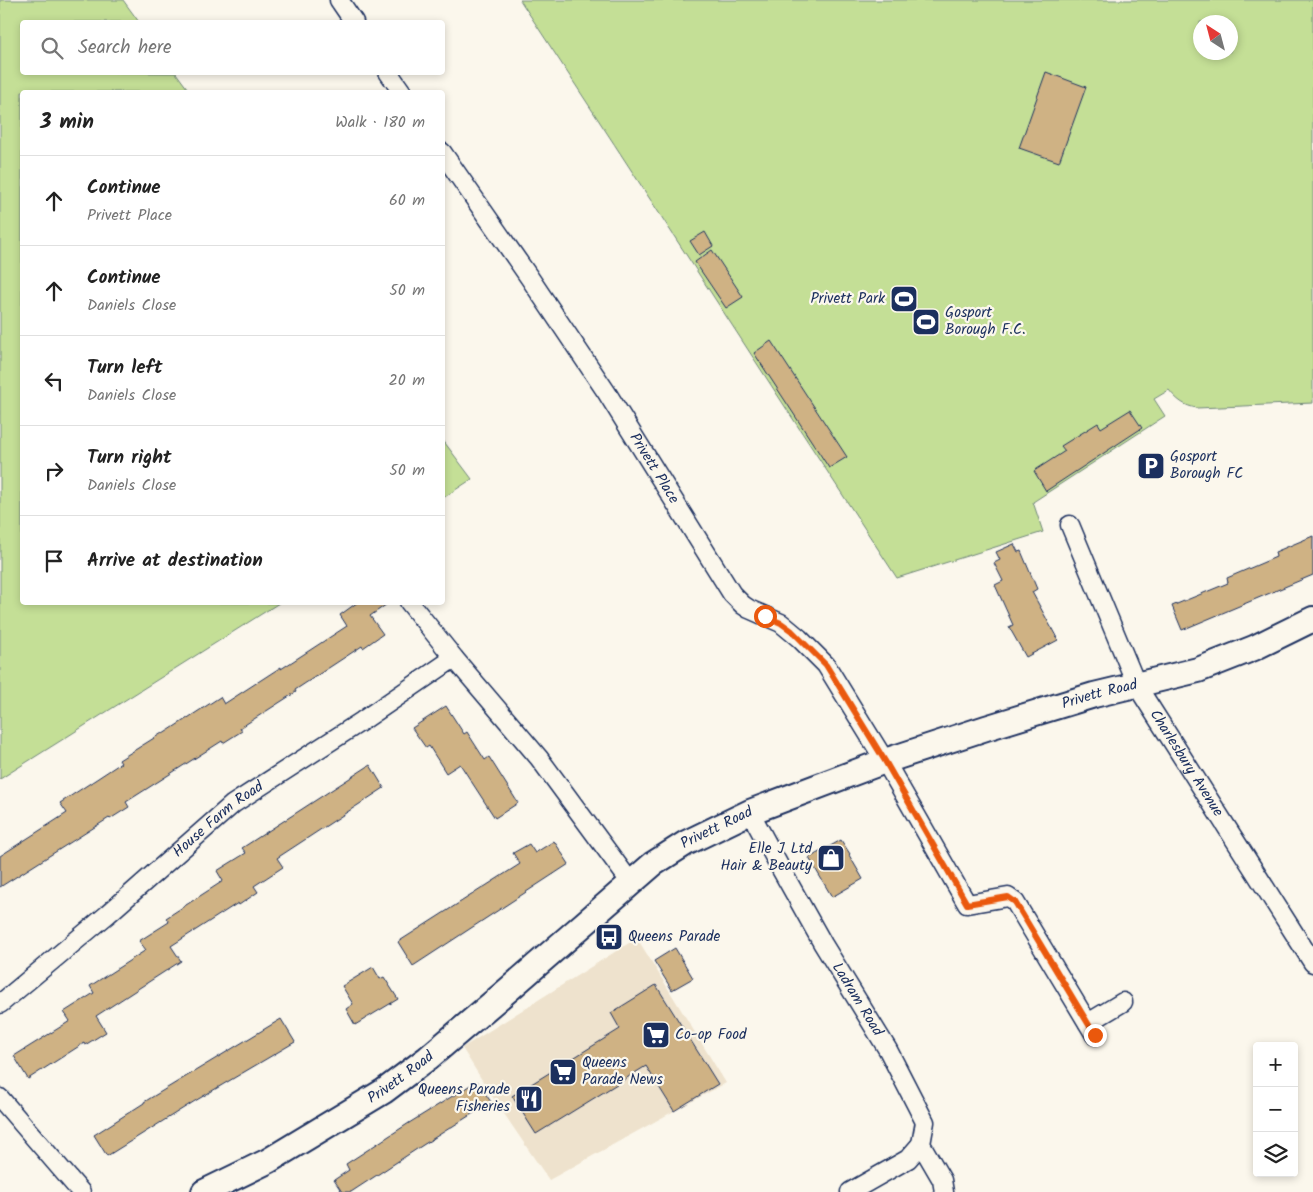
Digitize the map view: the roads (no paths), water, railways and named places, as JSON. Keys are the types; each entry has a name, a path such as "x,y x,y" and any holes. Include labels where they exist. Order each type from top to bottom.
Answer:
{"main road":[{"name":"Privett Road","path":"204,1192 268,1161 384,1091 428,1058 494,1003 653,864 686,843 750,812 885,761 1094,695 1198,670 1254,648 1313,619"}],"street":[{"path":"339,0 353,20"},
{"path":"390,75 401,90"},
{"name":"Privett Place","path":"445,156 607,393 732,594 749,610 781,623 826,665 885,761 967,904 1008,897 1015,902 1091,1029 1123,1002"},
{"name":"Charlesbury Avenue","path":"1070,525 1137,686 1313,964"},
{"path":"411,605 538,758 631,883"},
{"name":"House Farm Road","path":"0,1004 108,914 233,804 454,658"},
{"name":"Ladram Road","path":"750,812 782,872 888,1050 924,1122 921,1144"},
{"path":"0,1098 81,1192"},
{"path":"850,1192 908,1159 921,1144 942,1180 944,1192"}],"place":[{"name":"Privett Park","path":"904,299"},
{"name":"Gosport Borough F.C.","path":"926,322"},
{"name":"Gosport Borough FC","path":"1151,466"},
{"name":"Elle J Ltd Hair & Beauty","path":"831,858"},
{"name":"Queens Parade","path":"609,937"},
{"name":"Co-op Food","path":"656,1035"},
{"name":"Queens Parade News","path":"563,1072"},
{"name":"Queens Parade Fisheries","path":"529,1099"}]}
